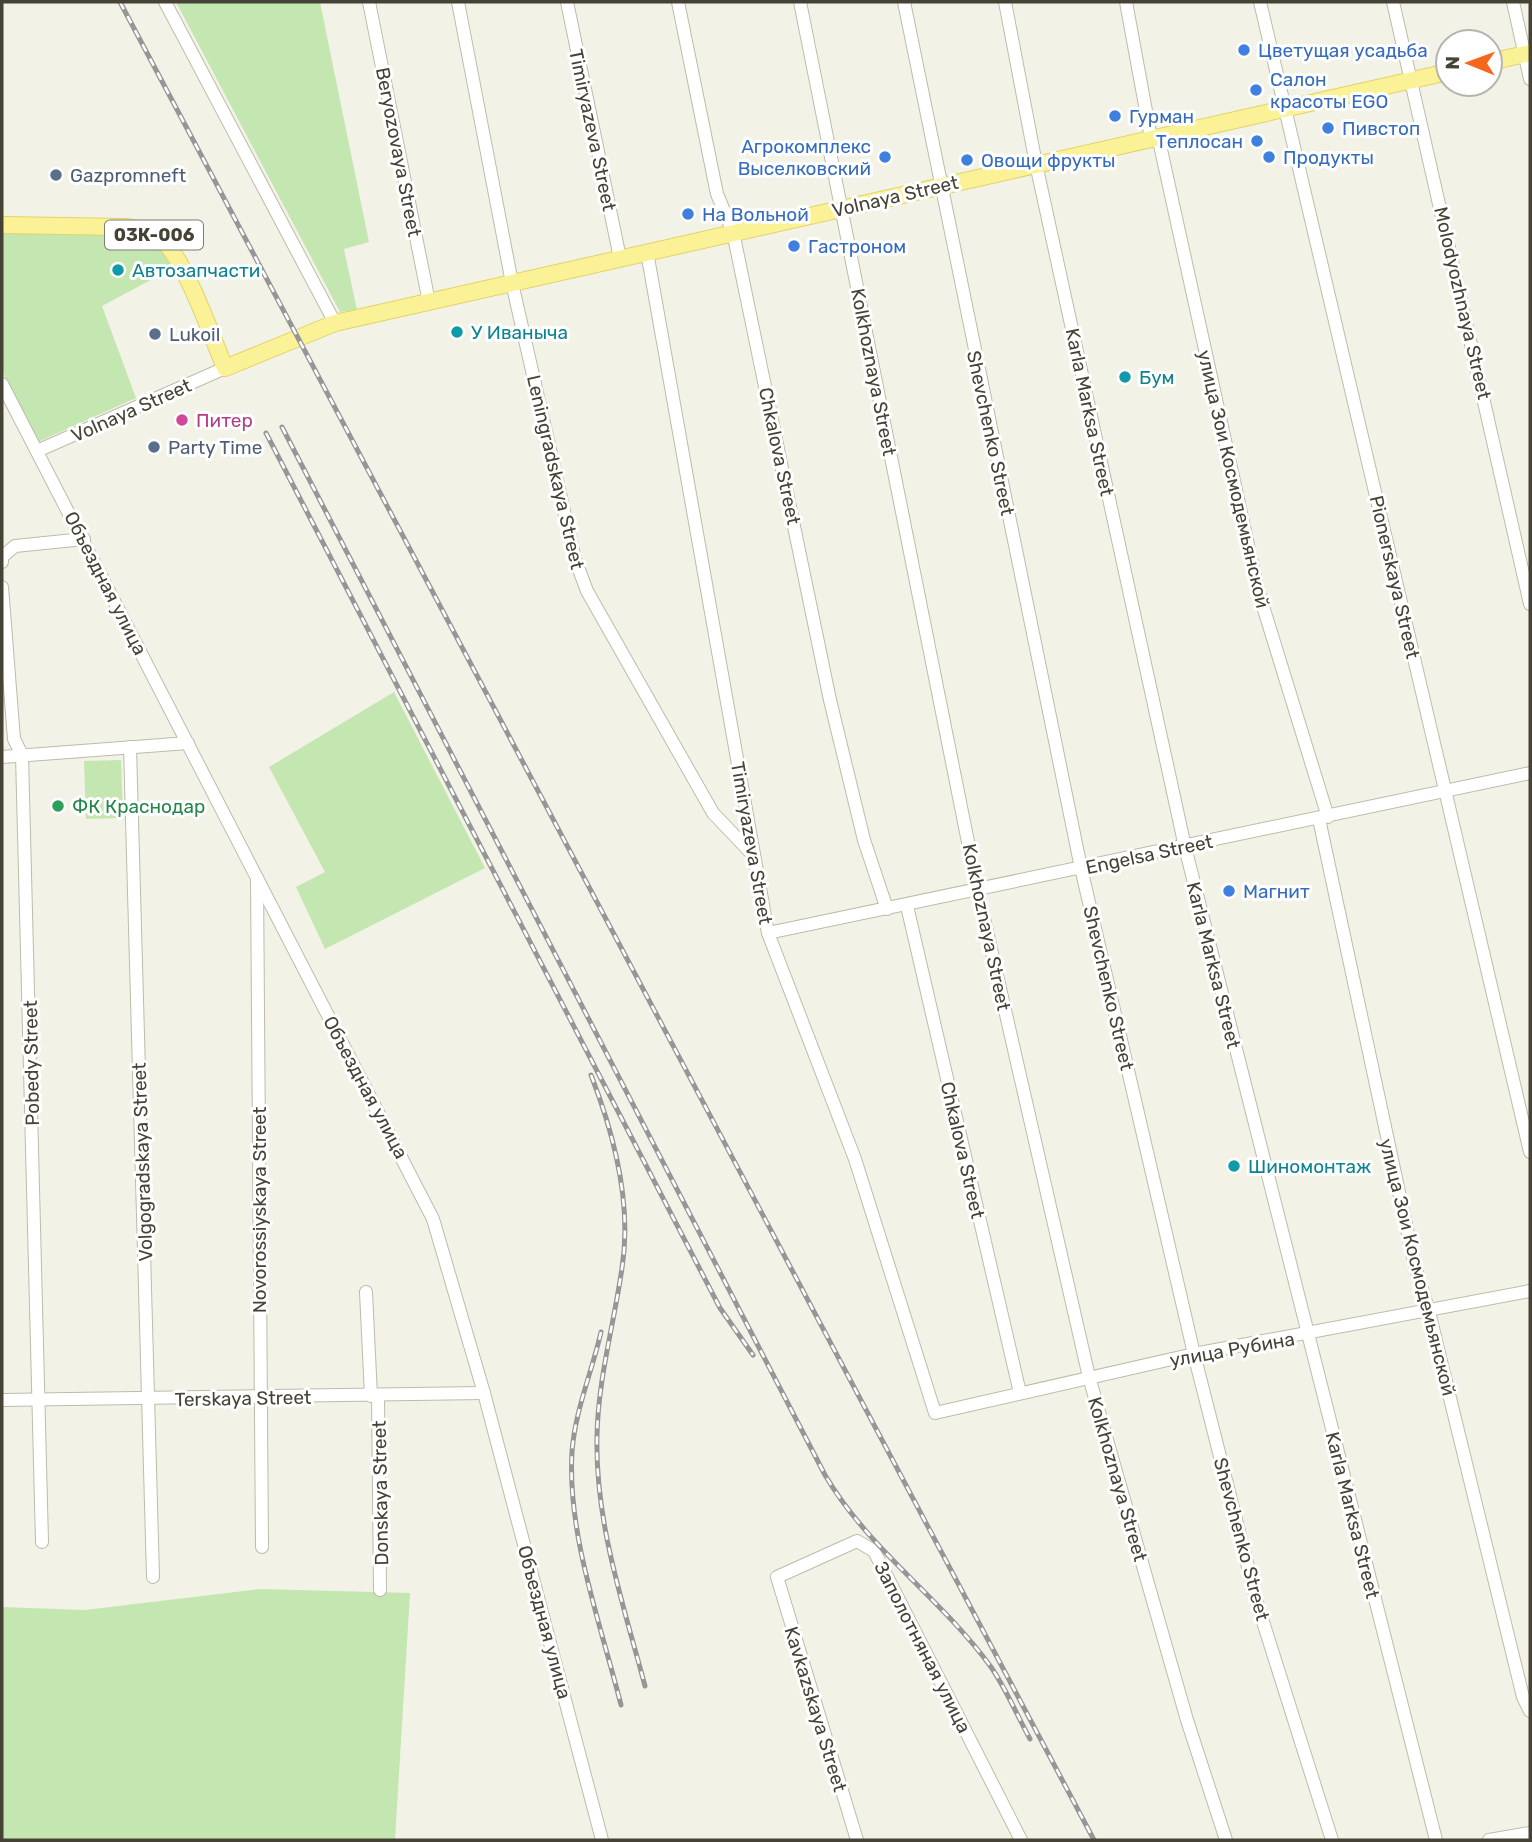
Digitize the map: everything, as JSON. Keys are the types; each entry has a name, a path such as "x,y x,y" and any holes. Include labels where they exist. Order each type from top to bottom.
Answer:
{"main road":[{"path":"1504,59 1527,54"},
{"name":"Volnaya Street","path":"225,368 335,323 1434,75"},
{"name":"03К-006","path":"2,225 126,227 141,229 163,240 186,278 225,368"}],"street":[{"path":"165,2 335,323"},
{"name":"Beryozovaya Street","path":"369,2 429,302"},
{"name":"Leningradskaya Street","path":"458,2 512,283 575,559 587,591 713,813 754,856"},
{"name":"Timiryazeva Street","path":"567,2 620,258"},
{"name":"Chkalova Street","path":"678,2 717,194 733,232 830,700 864,840 887,909"},
{"name":"Kolkhoznaya Street","path":"800,2 978,891 1088,1377 1187,1720 1226,1840"},
{"name":"Shevchenko Street","path":"904,2 1081,868 1194,1354 1258,1606 1332,1840"},
{"name":"Karla Marksa Street","path":"1005,2 1036,164 1185,846 1306,1336 1436,1840"},
{"name":"улица Зои Космодемьянской","path":"1126,2 1258,590 1323,818 1414,1262 1429,1312 1523,1697 1530,1711"},
{"name":"Pionerskaya Street","path":"1260,2 1530,1152"},
{"name":"Molodyozhnaya Street","path":"1393,2 1413,80 1530,604"},
{"path":"1513,2 1527,54 1530,79"},
{"name":"Timiryazeva Street","path":"647,252 768,933 855,1159 935,1413"},
{"name":"Volnaya Street","path":"37,451 225,368"},
{"name":"Объездная улица","path":"2,384 433,1219 484,1394 602,1840"},
{"path":"2,562 2,557 15,546 84,539"},
{"name":"Pobedy Street","path":"2,587 15,739 22,755 42,1542"},
{"path":"2,757 188,743"},
{"name":"Volgogradskaya Street","path":"130,747 153,1577"},
{"name":"Engelsa Street","path":"768,933 1530,773"},
{"name":"Novorossiyskaya Street","path":"257,874 262,1547"},
{"name":"Chkalova Street","path":"906,906 1020,1393"},
{"name":"улица Рубина","path":"935,1413 1194,1354 1306,1336 1530,1291"},
{"name":"Donskaya Street","path":"366,1292 374,1396 380,1590"},
{"name":"Terskaya Street","path":"2,1400 484,1394"},
{"name":"Заполотняная улица","path":"777,1577 857,1541 874,1551 1021,1840"},
{"name":"Kavkazskaya Street","path":"777,1577 857,1840"},
{"path":"1489,1840 1530,1833"}],"green space":[{"path":"176,2 320,2 369,242 344,249 357,310 340,312"},
{"path":"2,233 119,233 151,238 162,246 173,268 102,306 136,398 38,442 2,371"},
{"path":"394,692 485,868 325,949 296,887 325,872 269,767"},
{"path":"121,760 123,818 86,819 84,761"},
{"path":"260,1589 410,1593 395,1840 2,1840 2,1607 85,1610"}],"railway":[{"path":"120,2 1094,1840"},
{"path":"282,427 825,1475 862,1527 950,1618 991,1667 1030,1739"},
{"path":"266,433 720,1308 753,1355"},
{"path":"591,1075 614,1145 625,1220 622,1268 600,1394 598,1468 612,1562 645,1686"},
{"path":"601,1332 574,1436 572,1483 587,1579 621,1705"}],"place":[{"name":"Цветущая усадьба","path":"1244,50"},
{"name":"Салон красоты EGO","path":"1256,90"},
{"name":"Гурман","path":"1115,116"},
{"name":"Пивстоп","path":"1328,128"},
{"name":"Теплосан","path":"1257,141"},
{"name":"Агрокомплекс Выселковский","path":"885,157"},
{"name":"Продукты","path":"1269,157"},
{"name":"Овощи фрукты","path":"967,160"},
{"name":"Gazpromneft","path":"56,175"},
{"name":"На Вольной","path":"688,214"},
{"name":"Гастроном","path":"794,246"},
{"name":"Автозапчасти","path":"118,270"},
{"name":"У Иваныча","path":"457,332"},
{"name":"Lukoil","path":"155,334"},
{"name":"Бум","path":"1125,377"},
{"name":"Питер","path":"182,420"},
{"name":"Party Time","path":"154,447"},
{"name":"ФК Краснодар","path":"58,806"},
{"name":"Магнит","path":"1229,891"},
{"name":"Шиномонтаж","path":"1234,1166"}]}
